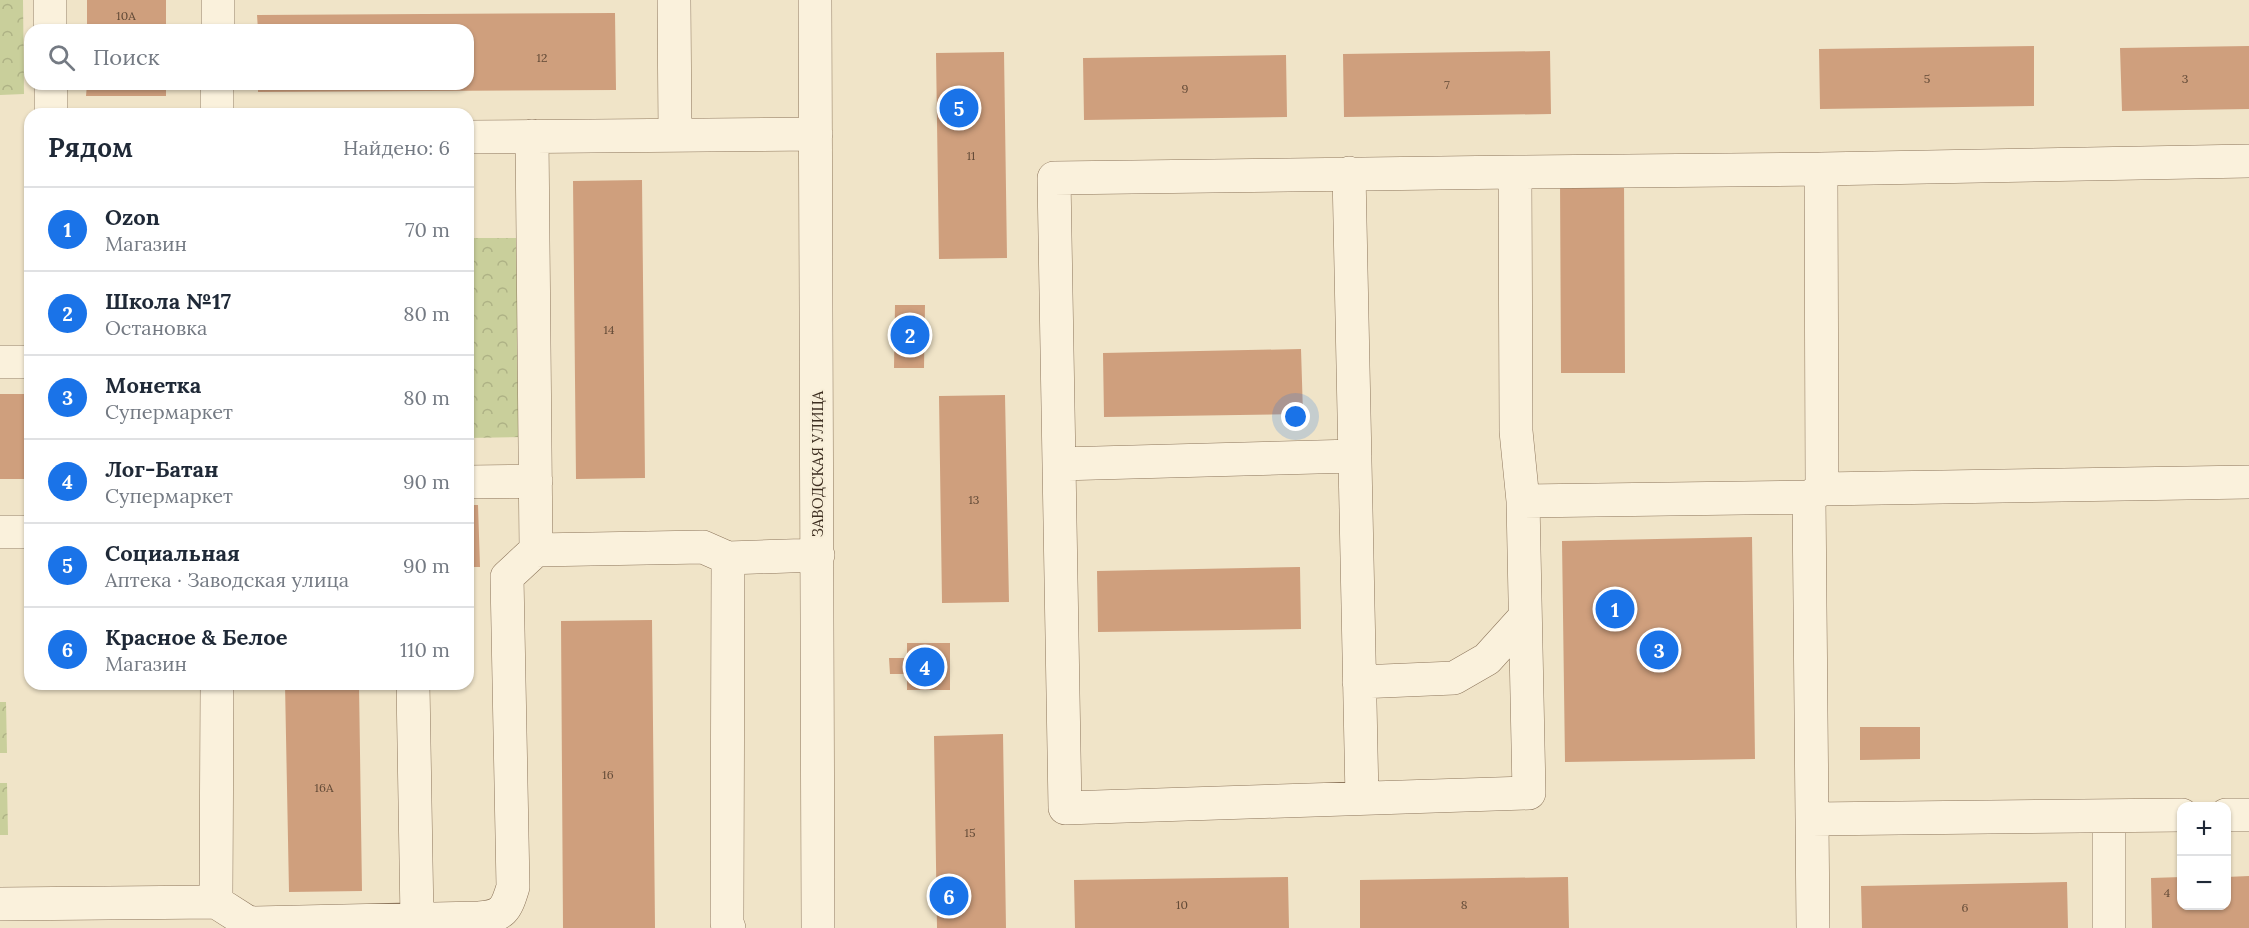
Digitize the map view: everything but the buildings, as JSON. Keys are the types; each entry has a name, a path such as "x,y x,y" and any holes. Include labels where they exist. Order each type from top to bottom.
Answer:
{"street":[{"path":"50,0 50,24"},
{"path":"218,0 218,24"},
{"path":"674,0 675,134"},
{"name":"ЗАВОДСКАЯ УЛИЦА","path":"814,0 818,928"},
{"path":"51,90 51,108"},
{"path":"217,90 217,108"},
{"path":"474,137 816,134"},
{"path":"532,136 536,550"},
{"path":"1515,172 1516,431 1523,501 1529,793 1065,808 1054,178 1349,173 1821,169 2249,161"},
{"path":"1813,928 1812,819 1821,169"},
{"path":"1349,173 1362,798"},
{"path":"0,362 24,362"},
{"path":"1059,464 1355,456"},
{"path":"474,482 536,481"},
{"path":"1523,501 2249,482"},
{"path":"0,532 24,532"},
{"path":"0,904 216,902 249,925 496,916 508,904 513,887 507,578 536,550 703,547 728,558 818,555"},
{"path":"728,558 727,923 729,928"},
{"path":"1359,681 1454,678 1487,659 1525,617"},
{"path":"216,902 217,690"},
{"path":"413,690 417,919"},
{"path":"1812,819 2177,815"},
{"path":"2231,815 2249,815"},
{"path":"2109,816 2109,928"}],"green space":[{"path":"0,0 23,0 24,94 0,95"},
{"path":"474,238 523,238 525,437 474,438"},
{"path":"0,702 6,702 7,753 0,753"},
{"path":"0,783 7,783 8,835 0,835"}],"place":[{"name":"Социальная","path":"959,108"},
{"name":"Школа №17","path":"910,335"},
{"name":"Ozon","path":"1615,609"},
{"name":"Монетка","path":"1659,650"},
{"name":"Лог-Батан","path":"925,667"},
{"name":"Красное & Белое","path":"949,896"}]}
